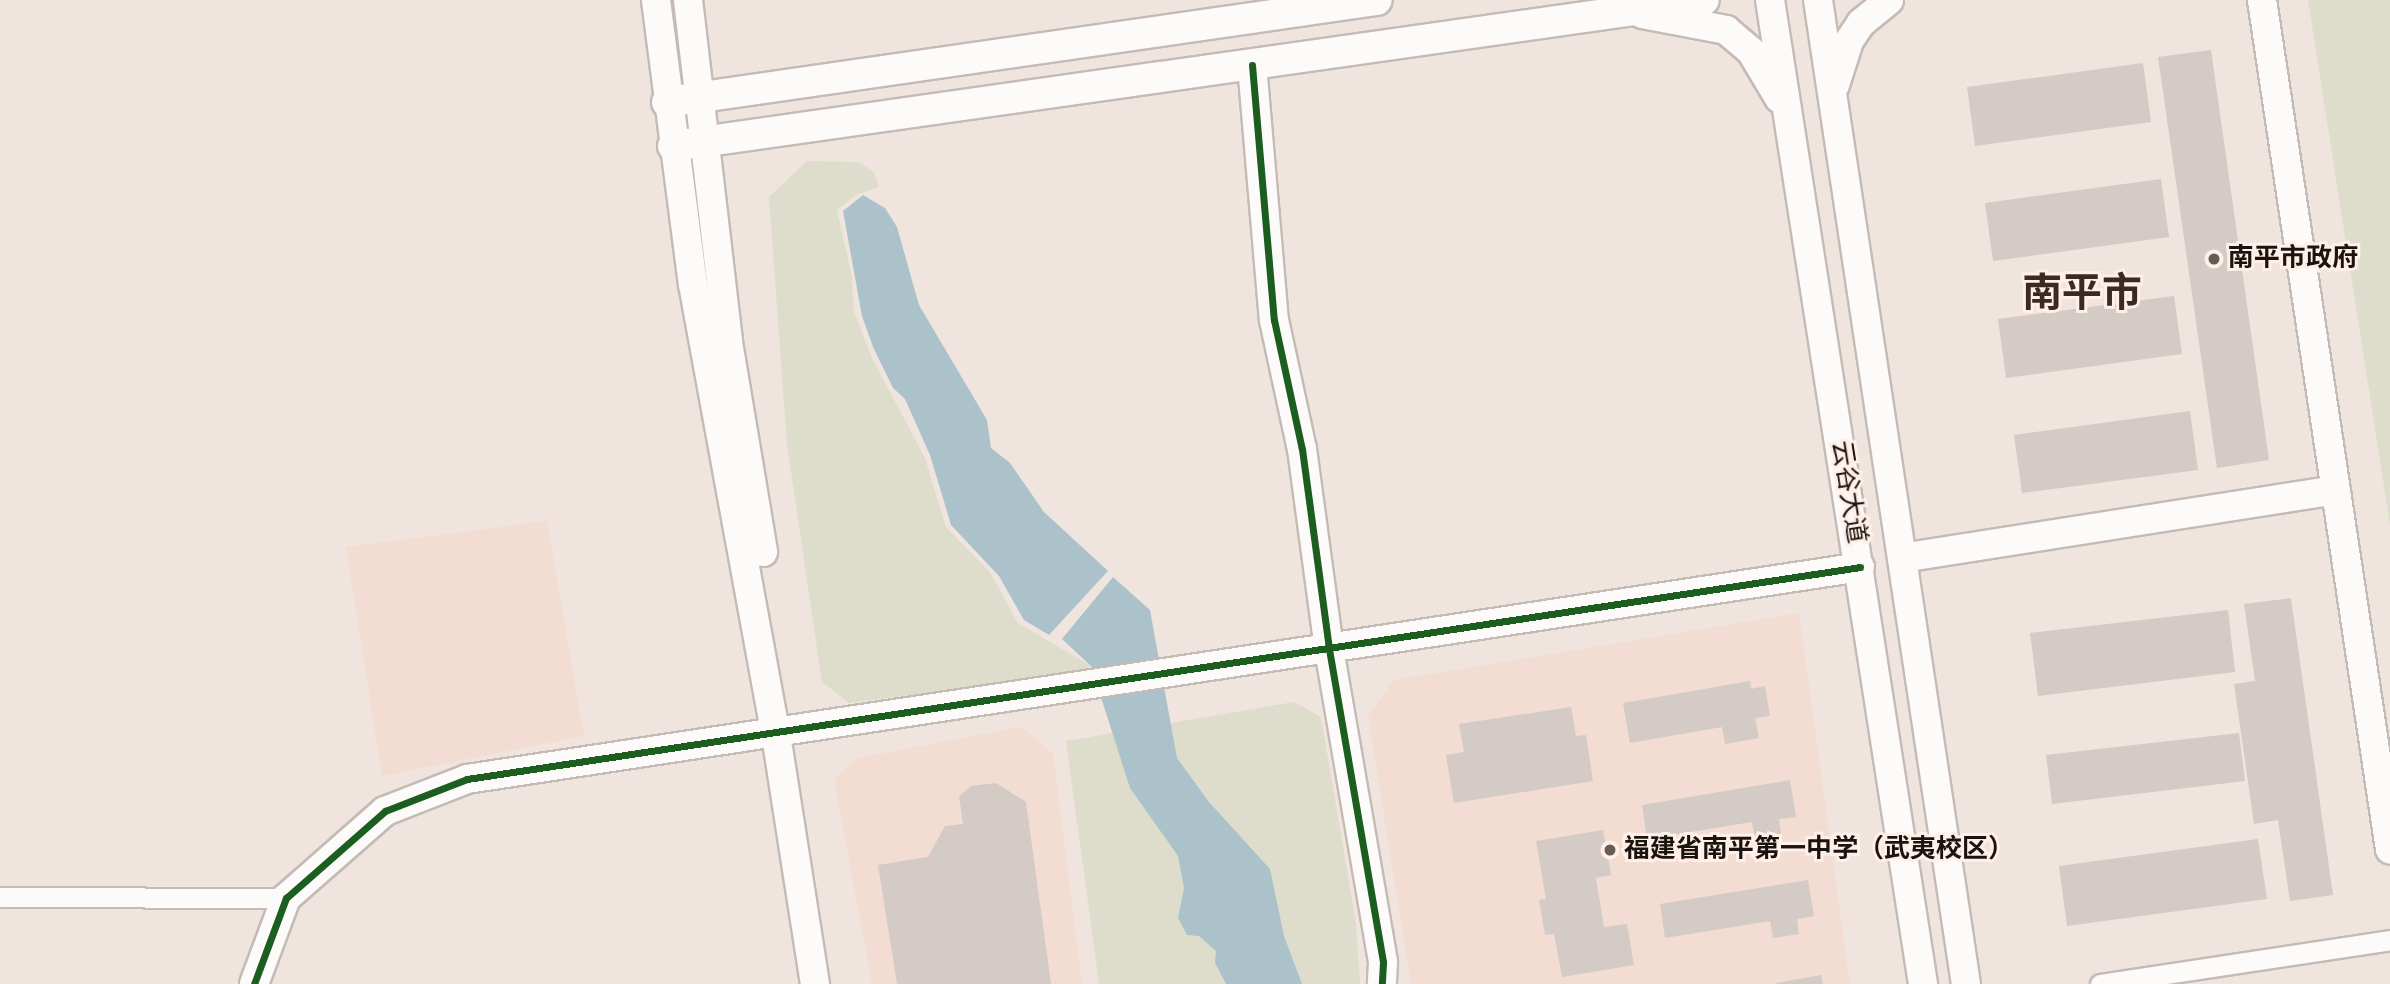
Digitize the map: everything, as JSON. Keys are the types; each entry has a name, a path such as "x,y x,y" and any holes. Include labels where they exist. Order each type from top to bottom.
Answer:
{"main road":[{"path":"667,102 1377,0"},
{"path":"673,146 1704,0"}],"street":[{"path":"656,0 667,102 693,284 832,984"},
{"path":"688,0 728,342 785,739 815,984"},
{"name":"云谷大道","path":"1770,0 1923,984"},
{"name":"云谷大道","path":"1818,0 1966,984"},
{"path":"1833,106 1839,63 1849,41 1861,23 1889,0"},
{"path":"2262,0 2390,849"},
{"path":"1622,11 1726,30 1751,51 1788,114"},
{"path":"1252,65 1274,320 1302,449 1330,655 1384,962 1382,984"},
{"path":"1903,565 2337,496"},
{"path":"270,984 296,909 392,822 468,794 1023,701 1861,572"},
{"path":"254,984 286,898 385,811 467,779 785,739"},
{"path":"0,897 286,898"},
{"path":"2100,984 2390,940"}],"shaded area":[{"path":"547,521 584,736 382,776 346,547"},
{"name":"福建省南平第一中学（武夷校区）","path":"1799,613 1850,984 1411,984 1368,716 1394,680"},
{"path":"1021,727 1053,753 1082,984 872,984 834,780 857,758"}],"green space":[{"path":"2308,0 2390,0 2390,525"},
{"path":"807,161 858,162 874,172 879,187 856,195 837,210 852,277 854,312 872,358 925,458 946,527 990,572 1018,623 1091,666 1071,674 849,703 822,682 787,445 769,197"},
{"path":"1294,702 1321,717 1356,923 1360,984 1099,984 1066,741"}],"water":[{"path":"863,195 885,208 897,227 919,305 987,420 991,448 1010,463 1044,512 1108,571 1049,635 1024,620 999,576 951,525 930,455 905,399 893,388 873,347 862,316 843,211"},
{"path":"1113,577 1150,610 1177,758 1209,802 1270,869 1284,936 1302,984 1226,984 1215,963 1216,951 1199,936 1187,935 1178,918 1184,888 1178,856 1130,788 1091,666 1062,639"}],"building":[{"name":"南平市政府","path":"2211,50 2269,460 2217,468 2158,57"},
{"path":"2143,63 2151,122 1975,146 1967,87"},
{"name":"南平市政府","path":"2161,179 2169,237 1993,261 1985,203"},
{"name":"南平市政府","path":"2174,296 2182,354 2006,378 1998,319"},
{"path":"2190,411 2198,470 2022,493 2014,435"},
{"path":"2291,598 2333,895 2290,901 2278,820 2254,824 2234,684 2255,681 2244,604"},
{"path":"2228,610 2235,672 2038,696 2030,633"},
{"path":"1750,681 1751,689 1765,686 1770,716 1755,718 1759,738 1725,744 1722,727 1630,743 1623,703"},
{"path":"1571,707 1576,736 1586,735 1593,781 1454,803 1446,755 1464,752 1459,724"},
{"path":"2239,733 2245,781 2052,804 2046,755"},
{"path":"1790,780 1796,817 1779,819 1781,834 1755,838 1752,822 1647,839 1642,805"},
{"path":"996,783 1026,802 1051,984 897,984 878,865 928,857 945,826 963,824 959,796 971,786"},
{"path":"1603,830 1611,875 1596,878 1604,927 1627,924 1634,965 1562,977 1554,934 1545,935 1539,900 1546,899 1536,841"},
{"path":"2258,839 2267,899 2067,926 2059,866"},
{"path":"1808,880 1814,916 1797,919 1799,934 1773,938 1770,921 1665,938 1660,904"},
{"path":"1821,975 1823,984 1776,984 1776,983"}],"cycle path":[{"path":"1252,65 1274,320 1302,449 1329,649 1383,962 1382,984"},
{"path":"254,984 286,898 385,811 467,779 1860,567"}],"place":[{"name":"南平市政府","path":"2214,259"},
{"name":"福建省南平第一中学（武夷校区）","path":"1610,850"}],"district":[{"name":"南平市","path":"2082,293"}]}
